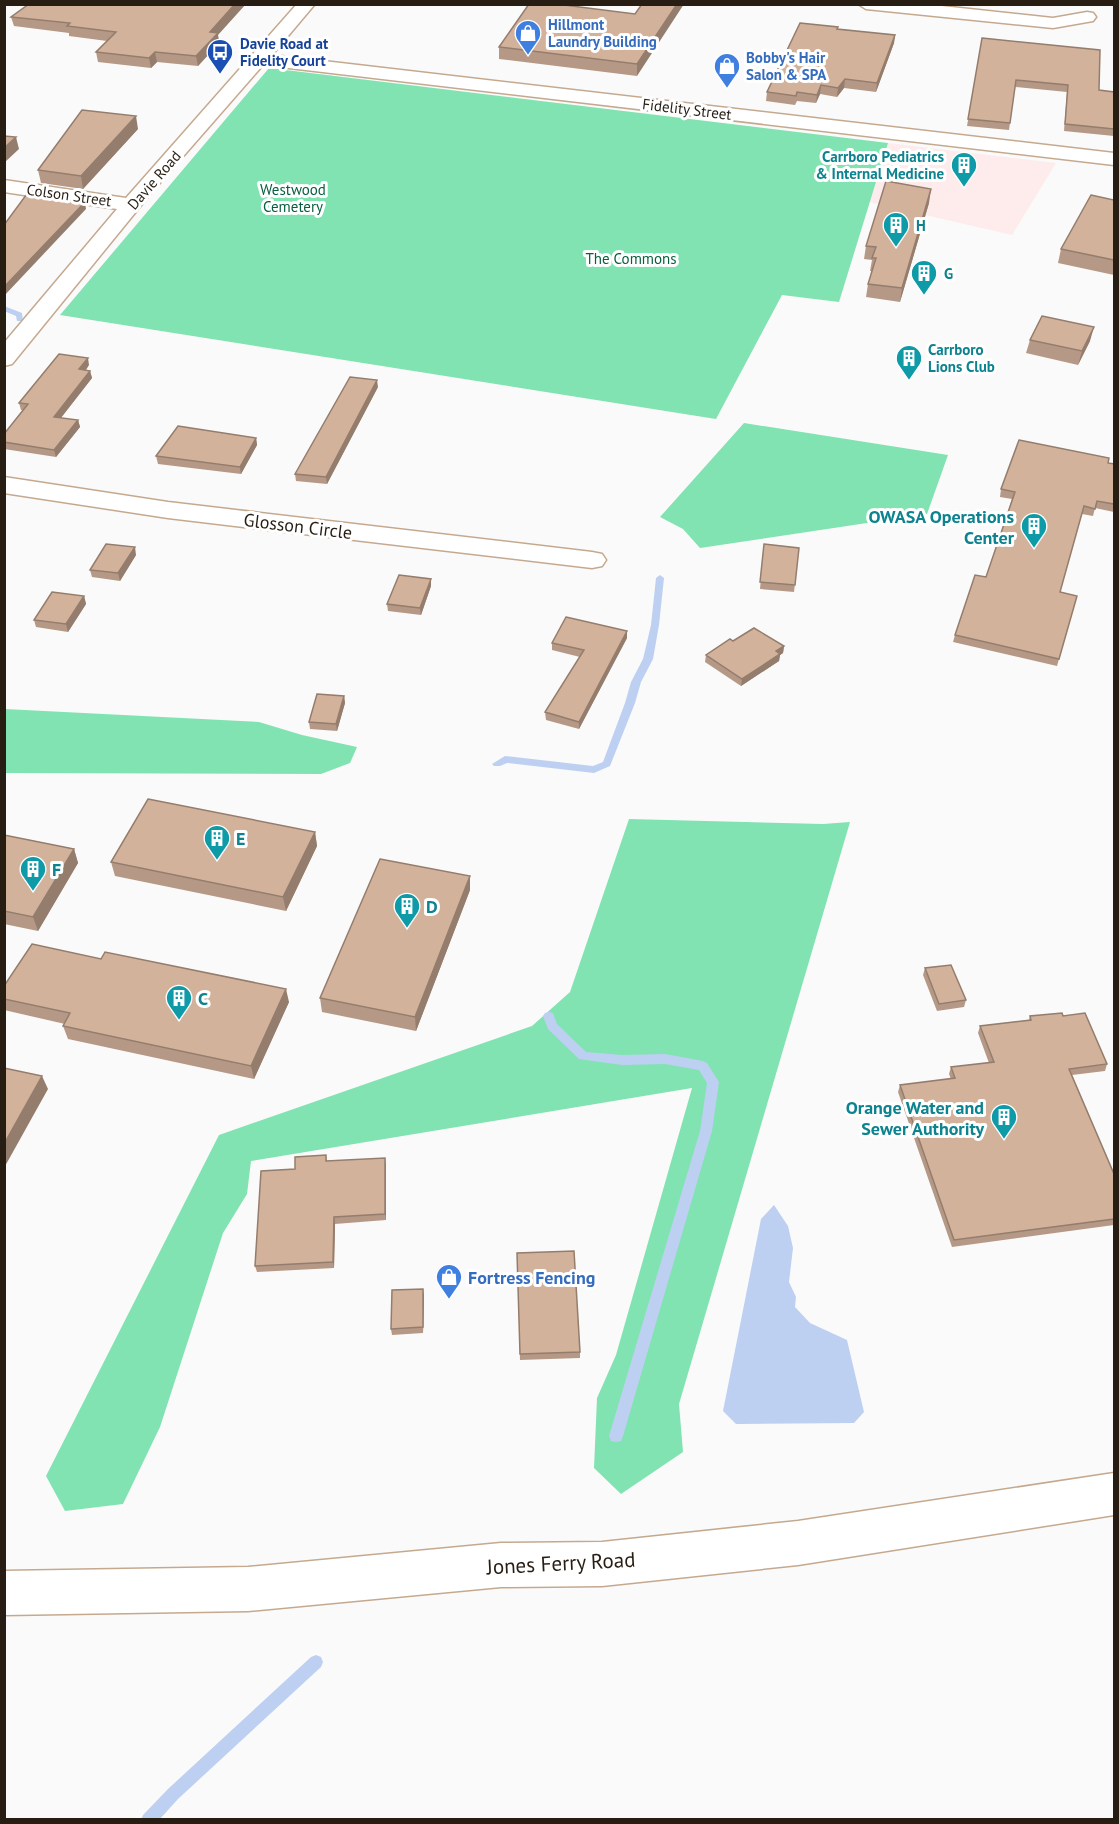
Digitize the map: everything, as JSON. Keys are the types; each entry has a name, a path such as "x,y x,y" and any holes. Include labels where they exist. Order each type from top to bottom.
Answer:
{"street":[{"name":"Davie Road","path":"4,359 133,205 307,4"},
{"path":"866,4 1053,23 1095,20 1052,4"},
{"name":"Fidelity Street","path":"259,59 1114,159"},
{"name":"Colson Street","path":"4,186 133,205"},
{"name":"Glosson Circle","path":"4,485 168,510 592,560"},
{"name":"Jones Ferry Road","path":"4,1593 248,1588 501,1565 602,1564 798,1544 1114,1494"}],"shaded area":[{"path":"888,143 1056,163 1012,235 869,202"}],"green space":[{"name":"The Commons","path":"269,68 888,143 839,302 782,295 716,419 60,315"},
{"path":"744,423 948,455 927,514 700,548 683,529 660,517"},
{"path":"5,709 259,722 302,735 357,747 350,763 321,774 5,773"},
{"path":"629,819 823,824 850,822 679,1404 683,1452 621,1494 594,1468 597,1398 616,1355 692,1088 251,1161 247,1194 223,1233 160,1427 123,1504 65,1511 46,1476 219,1135 532,1026 570,992"}],"water":[{"path":"774,1205 788,1226 793,1248 789,1282 796,1297 795,1307 810,1323 847,1340 864,1412 854,1423 736,1424 723,1411 761,1219"}],"building":[{"path":"29,4 235,4 210,32 218,33 196,56 155,52 149,58 96,52 116,32 67,26 70,23 11,17"},
{"path":"529,4 556,4 635,14 642,4 677,4 637,64 499,47"},
{"path":"800,23 895,35 877,83 845,79 838,88 821,85 817,95 797,92 796,96 767,92"},
{"path":"982,38 1100,50 1099,90 1114,92 1114,129 1065,124 1068,85 1016,80 1010,123 968,119"},
{"path":"82,110 136,116 81,176 38,170"},
{"path":"4,136 16,137 4,148"},
{"path":"886,181 931,189 902,288 868,284 876,258 872,258 876,247 866,246"},
{"path":"29,191 85,202 4,287 4,225"},
{"path":"1091,195 1114,200 1114,260 1061,249"},
{"path":"1042,316 1094,327 1082,351 1030,340"},
{"path":"59,354 88,358 79,369 90,371 54,417 78,420 54,450 4,442 4,434 28,404 19,403"},
{"path":"350,377 377,380 326,477 295,474"},
{"path":"178,426 256,438 240,467 156,456"},
{"name":"OWASA Operations Center","path":"1019,440 1109,458 1108,463 1114,464 1114,504 1097,501 1095,509 1084,506 1060,592 1077,596 1059,659 955,635 975,575 986,577 1015,492 1001,489"},
{"path":"106,544 135,547 118,573 90,570"},
{"path":"764,544 799,548 795,585 760,582"},
{"path":"399,575 431,579 420,608 387,604"},
{"path":"52,592 84,596 66,624 34,620"},
{"path":"566,617 627,631 579,722 545,712 584,650 552,643"},
{"path":"754,628 784,646 776,651 780,654 742,679 706,655 730,639 733,641"},
{"path":"317,694 344,696 336,724 309,722"},
{"name":"E","path":"148,799 315,832 283,897 111,862"},
{"name":"F","path":"4,835 74,849 33,917 4,911"},
{"name":"D","path":"380,859 470,876 415,1017 320,998"},
{"name":"C","path":"32,944 101,959 105,952 286,989 251,1066 63,1026 70,1013 4,999 4,986"},
{"path":"951,965 966,1000 939,1004 925,968"},
{"name":"Orange Water and Sewer Authority","path":"1062,1013 1063,1016 1085,1013 1107,1064 1069,1069 1114,1174 1114,1219 954,1240 900,1085 955,1078 951,1067 994,1062 980,1026 1031,1020 1030,1016"},
{"path":"4,1068 42,1076 4,1144"},
{"path":"326,1155 326,1161 385,1158 385,1214 334,1217 333,1262 255,1266 261,1171 295,1169 295,1157"},
{"path":"574,1251 580,1352 520,1354 517,1253"},
{"path":"423,1289 423,1327 391,1329 392,1290"}],"waterway":[{"path":"4,308 19,315 20,319"},
{"path":"497,764 505,759 594,770 607,764 636,682 648,659 655,625 660,578"},
{"path":"549,1016 552,1026 583,1056 622,1060 665,1059 703,1066 713,1082 706,1131 616,1436"},
{"path":"148,1820 173,1794 316,1662"}],"place":[{"name":"Hillmont Laundry Building","path":"528,56"},
{"name":"Davie Road at Fidelity Court","path":"220,75"},
{"name":"Bobby's Hair Salon & SPA","path":"727,89"},
{"name":"Carrboro Pediatrics & Internal Medicine","path":"964,188"},
{"name":"H","path":"896,248"},
{"name":"G","path":"924,296"},
{"name":"Carrboro Lions Club","path":"909,381"},
{"name":"OWASA Operations Center","path":"1034,549"},
{"name":"E","path":"217,861"},
{"name":"F","path":"33,892"},
{"name":"D","path":"407,929"},
{"name":"C","path":"179,1021"},
{"name":"Orange Water and Sewer Authority","path":"1004,1140"},
{"name":"Fortress Fencing","path":"449,1300"}],"park label":[{"name":"Westwood Cemetery","path":"293,198"}]}
